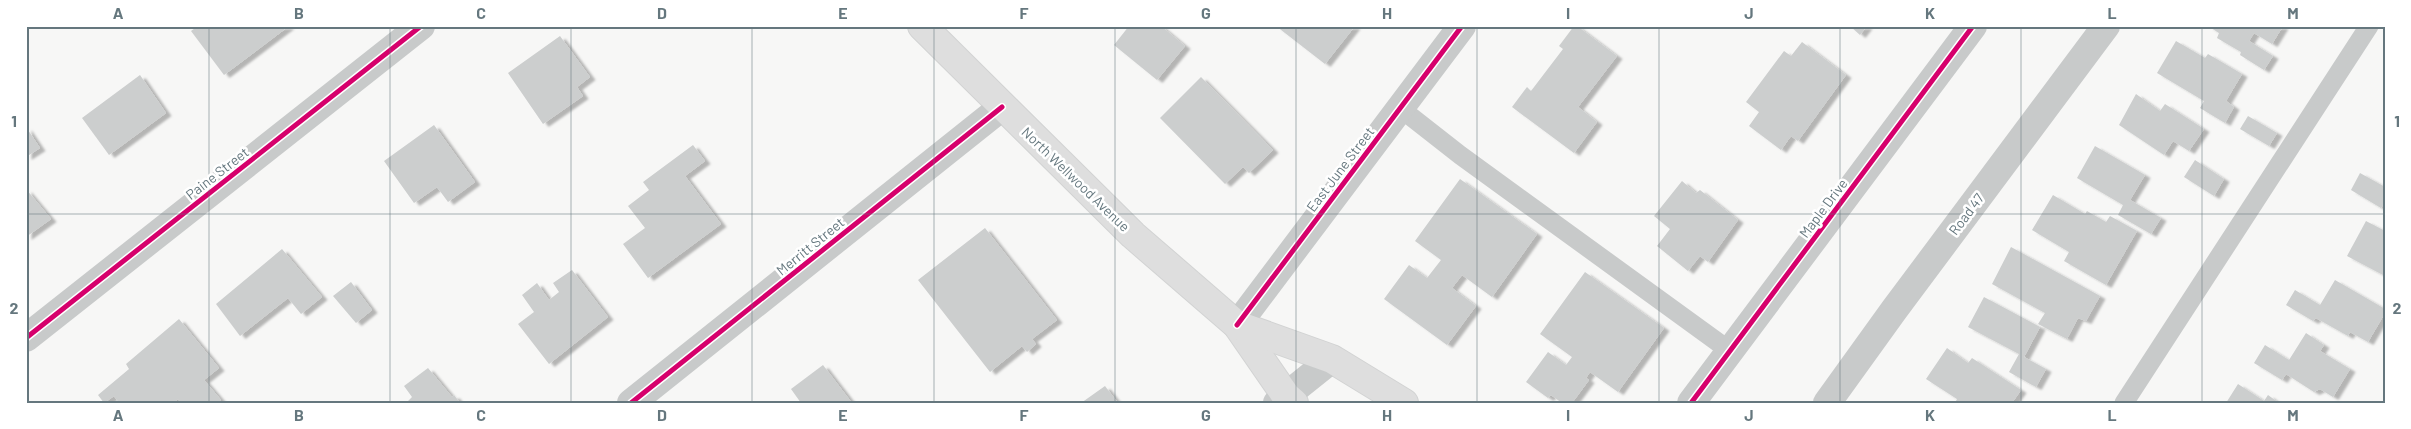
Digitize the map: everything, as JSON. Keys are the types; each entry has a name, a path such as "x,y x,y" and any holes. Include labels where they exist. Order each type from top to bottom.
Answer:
{"main road":[{"name":"North Wellwood Avenue","path":"933,30 1002,107 1133,235 1237,325 1286,401"},
{"name":"North Wellwood Avenue","path":"1237,325 1332,359 1404,403"}],"street":[{"name":"Paine Street","path":"26,338 421,26"},
{"name":"East June Street","path":"1237,325 1462,26"},
{"name":"Maple Drive","path":"1691,403 1973,26"},
{"name":"Road 47","path":"1828,403 1894,310 2106,26"},
{"name":"Merritt Street","path":"631,403 1002,107"},
{"path":"1286,401 1332,359"}],"lane":[{"path":"2124,403 2369,26"},
{"path":"1400,108 1460,156 1730,351"}],"building":[{"path":"198,26 289,26 224,75 191,31"},
{"path":"1129,26 1161,26 1185,46 1157,80 1114,45"},
{"path":"1276,26 1355,26 1325,64"},
{"path":"1574,26 1577,26 1617,56 1578,107 1597,122 1574,153 1512,107 1527,87 1531,91 1563,49 1559,46"},
{"path":"1850,26 1867,26 1860,35"},
{"path":"2208,26 2283,26 2272,44 2254,33 2249,41 2273,56 2264,70 2240,55 2241,52 2217,38 2219,33"},
{"path":"560,36 590,77 577,87 583,96 543,124 508,73"},
{"path":"2176,41 2205,58 2208,54 2242,74 2226,101 2234,107 2225,123 2200,108 2204,101 2157,73"},
{"path":"1802,42 1846,75 1798,141 1791,136 1781,150 1749,126 1759,112 1746,102 1784,51 1791,56"},
{"path":"140,75 166,113 109,155 82,118"},
{"path":"1201,77 1273,150 1249,173 1243,167 1225,184 1160,118"},
{"path":"2136,94 2160,111 2165,104 2204,129 2189,151 2173,141 2164,155 2119,125"},
{"path":"2248,116 2277,133 2269,146 2240,129"},
{"path":"434,125 475,182 448,202 437,187 414,203 384,161"},
{"path":"26,127 40,148 26,157"},
{"path":"693,145 705,161 685,176 721,224 648,278 623,244 645,228 628,206 649,190 643,182"},
{"path":"2095,146 2145,175 2130,200 2161,218 2151,234 2118,215 2123,205 2077,178"},
{"path":"2195,160 2224,179 2214,196 2184,177"},
{"path":"2360,173 2385,187 2385,202 2381,208 2351,190"},
{"path":"1460,179 1537,234 1492,297 1462,275 1452,288 1476,306 1447,345 1384,299 1409,265 1427,278 1441,260 1415,241"},
{"path":"1682,181 1696,193 1700,190 1738,220 1708,262 1700,256 1688,271 1657,246 1670,229 1654,216"},
{"path":"26,189 51,219 26,237"},
{"path":"2053,195 2085,214 2087,211 2106,222 2110,216 2137,231 2106,285 2064,261 2069,252 2032,230"},
{"path":"2366,221 2385,231 2385,276 2347,256"},
{"path":"985,228 1057,320 1032,339 1036,344 1027,352 1022,346 990,372 918,280"},
{"path":"2011,247 2100,296 2086,321 2078,318 2067,339 2038,324 2045,313 1992,284"},
{"path":"282,249 322,297 301,314 288,298 240,336 216,304"},
{"path":"572,270 608,317 549,364 518,324 534,312 522,295 537,283 549,300 559,292 553,283"},
{"path":"1585,272 1664,328 1618,392 1590,372 1586,378 1589,380 1572,403 1562,403 1551,395 1548,398 1526,382 1548,352 1566,365 1572,357 1540,334"},
{"path":"2335,280 2385,309 2385,313 2368,342 2350,332 2348,336 2316,318 2313,321 2286,305 2295,290 2320,305"},
{"path":"351,282 372,310 356,323 333,296"},
{"path":"1984,297 2040,327 2024,357 2046,369 2036,387 2009,372 2019,354 1968,327"},
{"path":"179,319 219,368 204,380 221,400 218,403 181,403 178,399 174,403 119,403 114,396 104,403 98,395 129,369 126,364"},
{"path":"2306,333 2324,345 2320,351 2350,369 2333,397 2320,389 2314,392 2286,374 2282,380 2254,363 2265,345 2289,360"},
{"path":"1947,348 1968,363 1972,358 2021,390 2012,403 1959,403 1956,401 1957,399 1926,379"},
{"path":"823,365 852,403 801,403 791,389"},
{"path":"428,368 452,397 454,395 460,403 406,403 412,397 404,386"},
{"path":"2238,384 2264,401 2268,395 2279,403 2226,403"},
{"path":"1105,386 1118,403 1081,403"}],"cycle path":[{"path":"26,338 421,26"},
{"path":"1237,325 1462,26"},
{"path":"1691,403 1973,26"},
{"path":"631,403 1002,107"}]}
